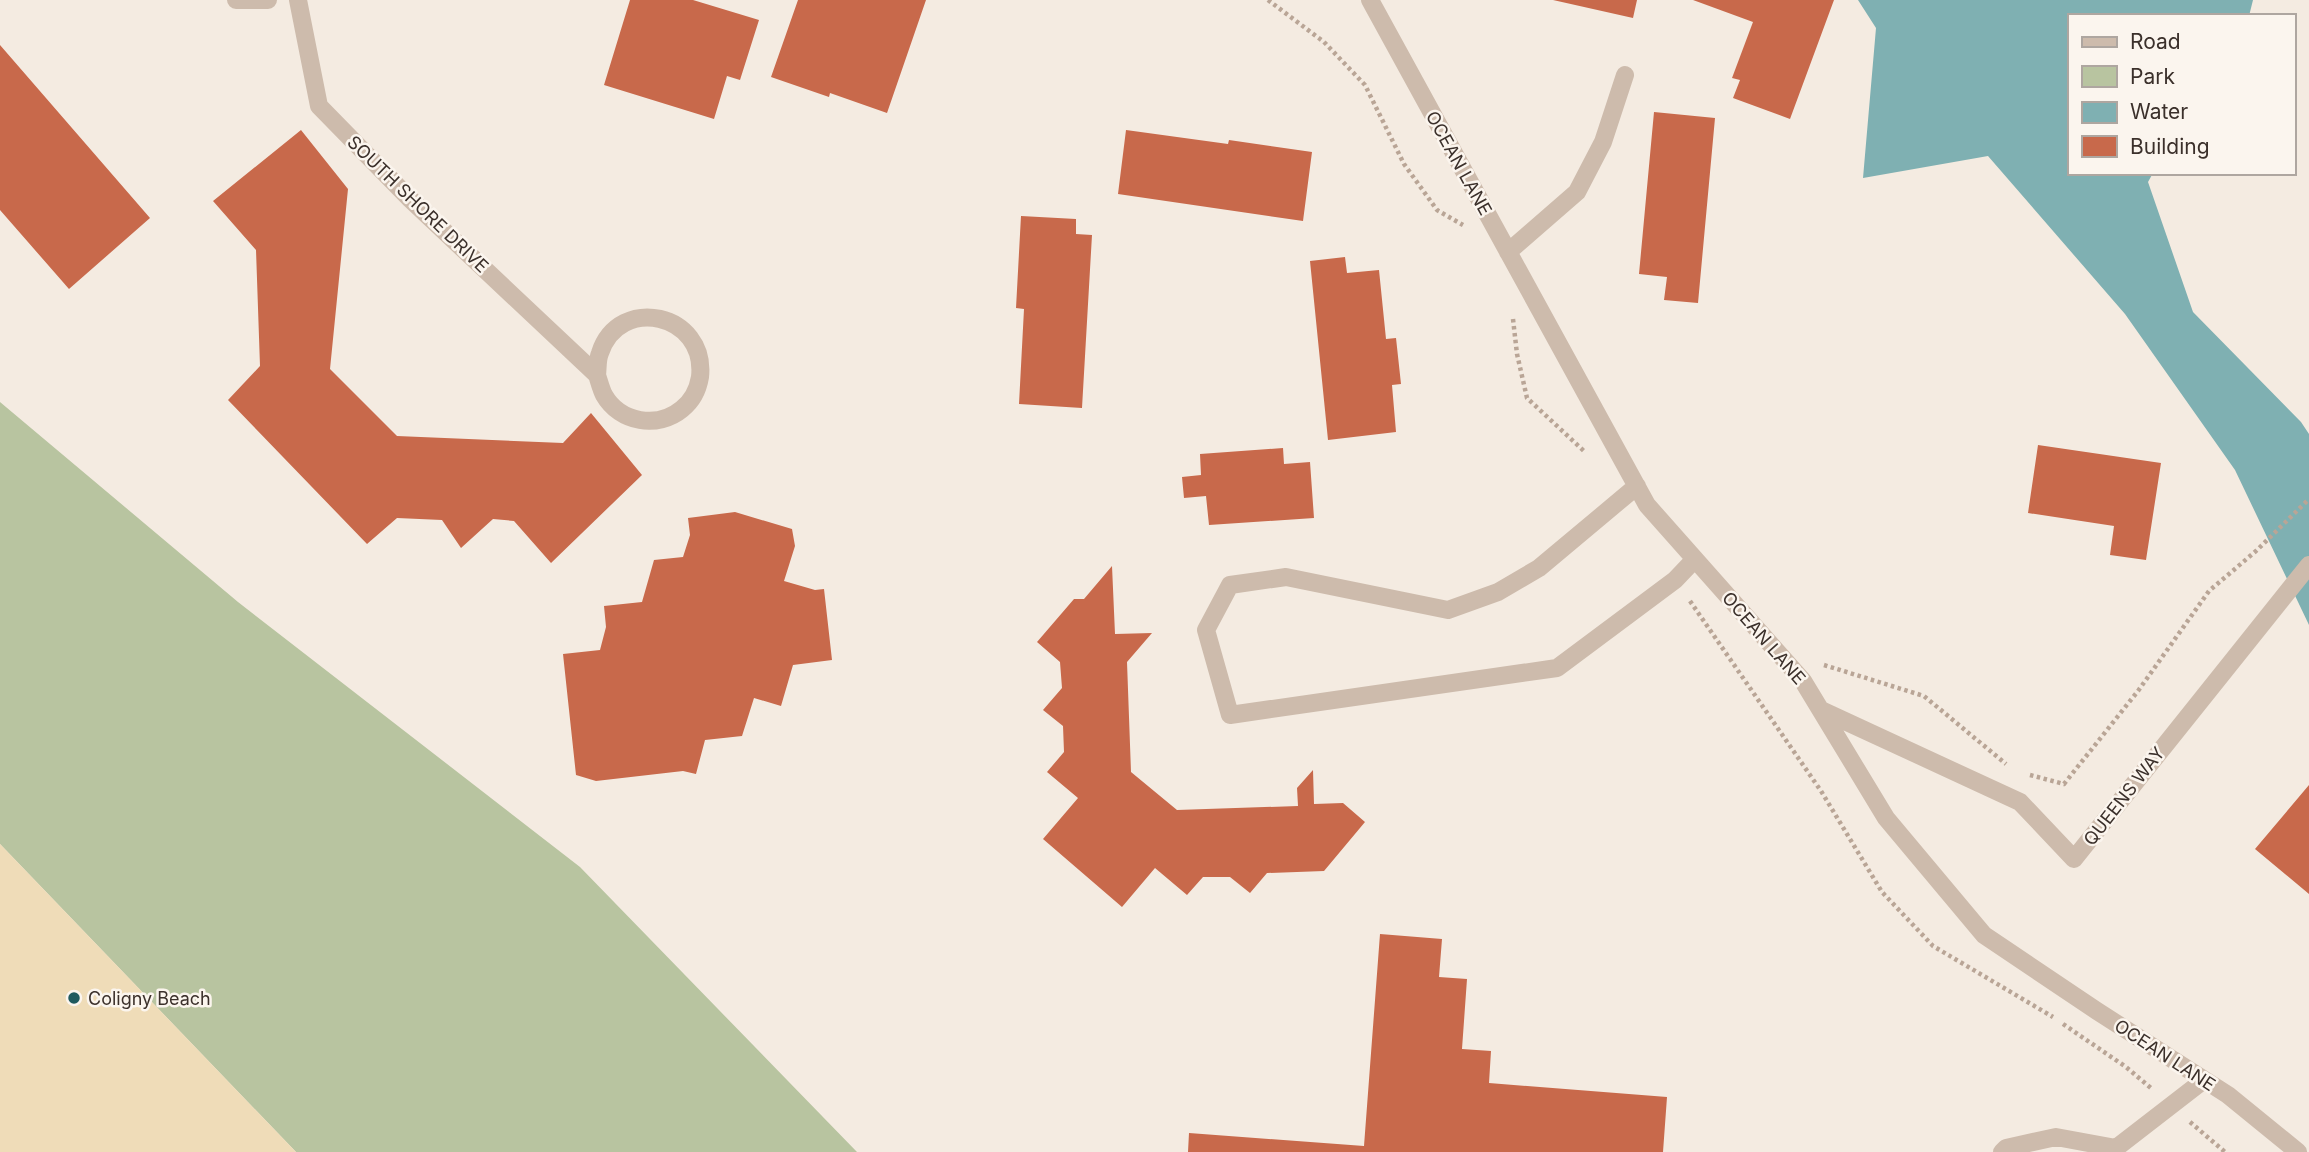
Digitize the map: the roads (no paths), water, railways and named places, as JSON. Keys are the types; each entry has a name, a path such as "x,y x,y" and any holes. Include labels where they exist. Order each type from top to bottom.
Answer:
{"street":[{"path":"236,0 268,0"},
{"name":"SOUTH SHORE DRIVE","path":"298,0 319,106 410,199 597,375 603,394 616,410 634,420 655,421 674,415 690,402 699,384 701,364 695,344 682,328 664,319 644,317 624,323 608,336 599,354 597,375"},
{"name":"OCEAN LANE","path":"1370,0 1647,505 1803,681 1886,818 1984,935 2228,1095 2298,1152"},
{"path":"1508,253 1577,192 1603,142 1625,75"},
{"path":"1637,486 1539,568 1498,592 1448,610 1286,577 1230,585 1206,630 1230,715 1557,668 1675,580 1695,559"},
{"name":"QUEENS WAY","path":"1821,710 2020,802 2074,859 2309,565"},
{"path":"2002,1152 2006,1148 2056,1137 2117,1150 2204,1080"}],"water":[{"path":"1858,0 2253,0 2250,14 2068,14 2068,175 2152,175 2148,182 2193,312 2301,422 2309,434 2309,625 2235,470 2125,314 1988,156 1863,178 1876,28"}],"place":[{"name":"Coligny Beach","path":"74,998"}]}
